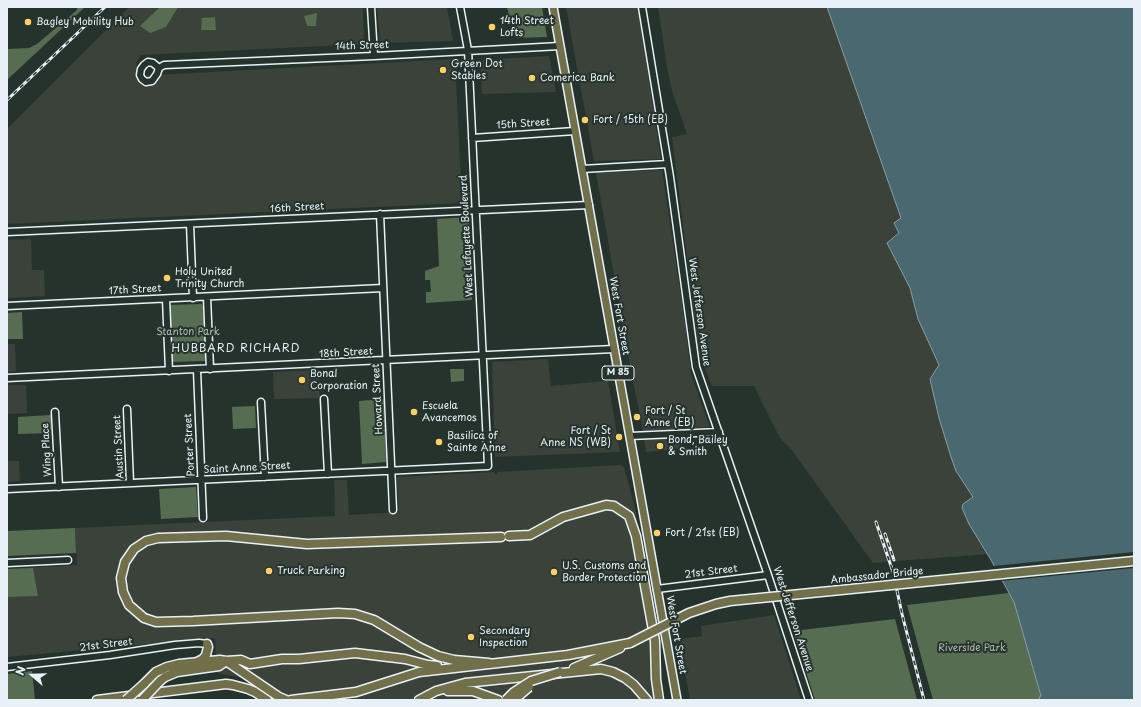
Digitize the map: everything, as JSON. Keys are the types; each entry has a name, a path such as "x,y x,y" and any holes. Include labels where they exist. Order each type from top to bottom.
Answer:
{"highway":[{"path":"489,663 454,660 438,656 419,647 393,630 368,617 345,613 156,622 144,618 129,605 121,585 122,571 129,555 134,549 146,541 158,538 226,536 307,544 505,537 530,535 563,517 609,505 614,506 629,516 636,536 655,641 656,679 659,700"},
{"name":"Ambassador Bridge","path":"630,643 689,613 730,601 1134,561"},
{"path":"290,700 356,692 419,672 568,655 630,643"},
{"path":"506,700 514,692 531,680 577,668 606,656 630,643"},
{"path":"206,644 215,656 286,700"},
{"path":"190,663 203,659 208,650 206,644"},
{"path":"126,700 161,670 172,666 190,663 241,660 250,664 282,659 299,659 349,653 405,659 428,665 454,668"},
{"path":"142,700 165,677 177,672 220,666 223,660"},
{"path":"419,700 436,691 465,683 601,669 613,672 625,678 639,689 647,700"},
{"path":"514,700 534,684 560,672"},
{"path":"133,700 145,683"},
{"path":"97,700 226,684 248,689 267,700"},
{"path":"436,691 473,690 498,700"}],"main road":[{"name":"West Fort Street","path":"554,7 677,700"}],"street":[{"path":"371,7 374,56"},
{"name":"West Lafayette Boulevard","path":"460,7 468,50 488,466"},
{"name":"West Jefferson Avenue","path":"642,7 668,164 696,367 768,575 809,700"},
{"name":"14th Street","path":"161,66 560,46"},
{"name":"15th Street","path":"472,138 575,131"},
{"path":"582,168 668,164"},
{"name":"16th Street","path":"7,232 589,205"},
{"name":"Howard Street","path":"380,214 393,510"},
{"path":"190,224 193,298"},
{"name":"17th Street","path":"7,306 383,288"},
{"path":"207,297 210,369"},
{"path":"166,299 169,371"},
{"name":"18th Street","path":"7,378 614,350"},
{"name":"Porter Street","path":"197,370 203,518"},
{"path":"324,399 328,474"},
{"path":"261,402 265,477"},
{"name":"Austin Street","path":"127,409 130,483"},
{"name":"Wing Place","path":"55,412 58,487"},
{"path":"630,436 718,432"},
{"name":"Saint Anne Street","path":"7,489 488,466"},
{"path":"7,563 68,560"},
{"name":"21st Street","path":"657,589 768,575"},
{"name":"21st Street","path":"7,667 110,655 175,645 199,643 206,644"}],"shaded area":[{"path":"129,7 363,7 364,44 141,55 136,63 137,76 455,59 462,203 7,224 7,129"},
{"path":"377,7 447,7 453,41 380,43"},
{"path":"566,7 638,7 661,159 594,161"},
{"path":"658,7 827,7 901,218 899,233 887,243 910,288 918,319 939,366 956,471 973,497 963,504 962,508 969,524 988,554 873,563 791,449 780,438 754,386 712,386 699,354 672,137 687,134 672,91"},
{"path":"549,56 556,92 482,94 480,60"},
{"path":"662,170 686,330 691,374 710,427 643,431 596,173"},
{"path":"31,239 32,270 44,270 45,296 7,298 7,240"},
{"path":"7,344 15,344 16,371 7,372"},
{"path":"548,359 551,386 608,381 620,452 495,457 492,362"},
{"path":"318,370 320,398 274,399 273,372"},
{"path":"7,385 26,385 27,413 7,414"},
{"path":"680,437 682,448 646,452 644,439"},
{"path":"7,461 19,461 20,481 7,482"},
{"path":"620,465 624,467 635,508 659,642 662,692 655,694 656,700 278,700 243,678 217,673 215,638 7,657 7,569 77,565 75,528 335,516 334,480 347,480 349,515 399,512 397,477 494,472 497,474 497,472"},
{"path":"774,615 801,700 690,700 679,639 702,636 701,626"}],"green space":[{"path":"77,7 85,7 7,80 7,49 29,48 37,44 77,10"},
{"path":"160,7 178,7 166,27 150,33 140,26"},
{"path":"507,7 542,7 547,37 516,38"},
{"path":"317,13 316,26 307,26 304,16"},
{"path":"215,17 216,30 201,30 202,18"},
{"path":"469,217 472,300 426,303 426,292 431,292 430,280 425,280 425,271 439,266 437,219"},
{"name":"Stanton Park","path":"202,304 205,312 207,352 205,361 171,362 169,305"},
{"path":"22,312 23,339 7,339 7,313"},
{"path":"450,369 464,369 464,381 451,382"},
{"path":"384,399 386,462 362,464 359,401"},
{"path":"255,406 256,428 233,429 232,407"},
{"path":"51,415 51,433 18,434 18,417"},
{"path":"196,487 198,517 161,519 159,489"},
{"path":"75,528 76,553 7,556 7,531"},
{"path":"33,568 38,596 7,597 7,569"},
{"name":"Riverside Park","path":"1009,593 1014,602 1041,696 1039,697 1040,700 933,700 907,605"},
{"path":"895,619 917,700 815,700 793,631"},
{"path":"32,671 35,700 7,700 7,674"}],"water":[{"path":"827,7 1134,7 1134,700 1040,700 1039,697 1041,696 1014,602 969,524 962,508 963,504 973,497 956,471 939,418 930,379 939,365 918,319 910,288 887,243 899,233 894,223 901,218"}],"pier":[{"path":"1134,552 1134,568 1001,581 993,566"}],"railway":[{"path":"7,100 105,7"},
{"path":"876,522 893,572 924,700"},
{"path":"885,534 894,560"}],"place":[{"name":"Bagley Mobility Hub","path":"28,22"},
{"name":"14th Street Lofts","path":"492,27"},
{"name":"Green Dot Stables","path":"443,70"},
{"name":"Comerica Bank","path":"532,78"},
{"name":"Fort / 15th (EB)","path":"585,120"},
{"name":"Holy United Trinity Church","path":"167,278"},
{"name":"Bonal Corporation","path":"302,380"},
{"name":"Escuela Avancemos","path":"414,412"},
{"name":"Fort / St Anne (EB)","path":"637,417"},
{"name":"Fort / St Anne NS (WB)","path":"619,437"},
{"name":"Basilica of Sainte Anne","path":"439,442"},
{"name":"Bond, Bailey & Smith","path":"660,446"},
{"name":"Fort / 21st (EB)","path":"657,533"},
{"name":"Truck Parking","path":"269,571"},
{"name":"U.S. Customs and Border Protection","path":"554,572"},
{"name":"Secondary Inspection","path":"471,637"}],"district":[{"name":"HUBBARD RICHARD","path":"236,349"}]}
